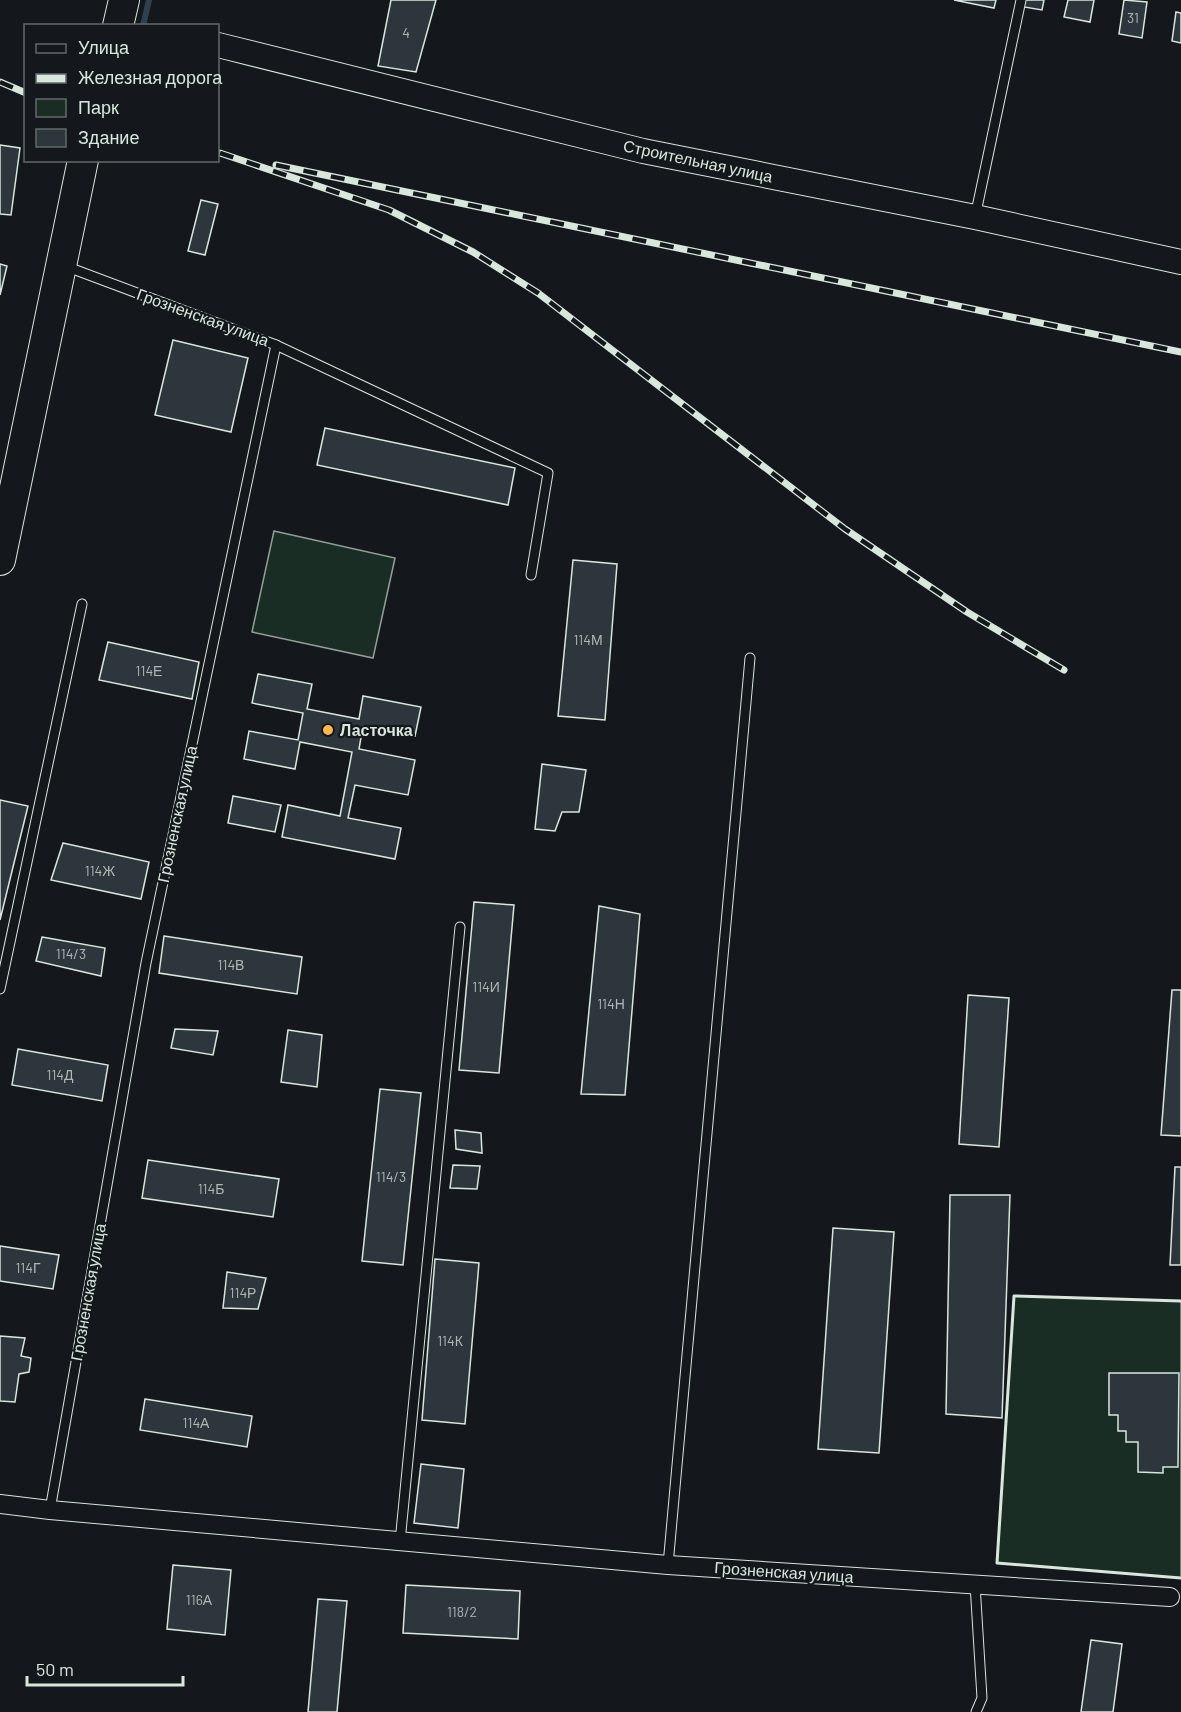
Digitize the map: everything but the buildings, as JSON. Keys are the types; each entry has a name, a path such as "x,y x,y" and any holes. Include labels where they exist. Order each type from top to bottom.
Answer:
{"main road":[{"path":"0,560 83,162"}],"street":[{"name":"Строительная улица","path":"219,45 643,151 975,217 1181,262"},
{"name":"Грозненская улица","path":"0,1504 668,1565 1170,1597"}],"lane":[{"path":"975,217 1021,0"},
{"name":"Грозненская улица","path":"50,1510 146,963 276,345 62,265"},
{"path":"276,345 548,472 531,575"},
{"path":"0,988 82,604"},
{"path":"668,1565 750,658"},
{"path":"400,1542 460,927"},
{"path":"975,1584 982,1698 976,1712"}],"green space":[{"path":"274,531 395,558 373,658 252,632"},
{"path":"1014,1296 1181,1301 1181,1578 997,1563"}],"waterway":[{"path":"143,24 149,0"}],"railway":[{"path":"0,82 24,92"},
{"path":"220,153 389,210 473,252 538,293 845,529 967,612 1064,670"},
{"path":"276,165 1181,352"}],"wall":[{"path":"1181,1301 1014,1296 997,1563 1181,1578"}],"place":[{"name":"Ласточка","path":"328,730"}]}
